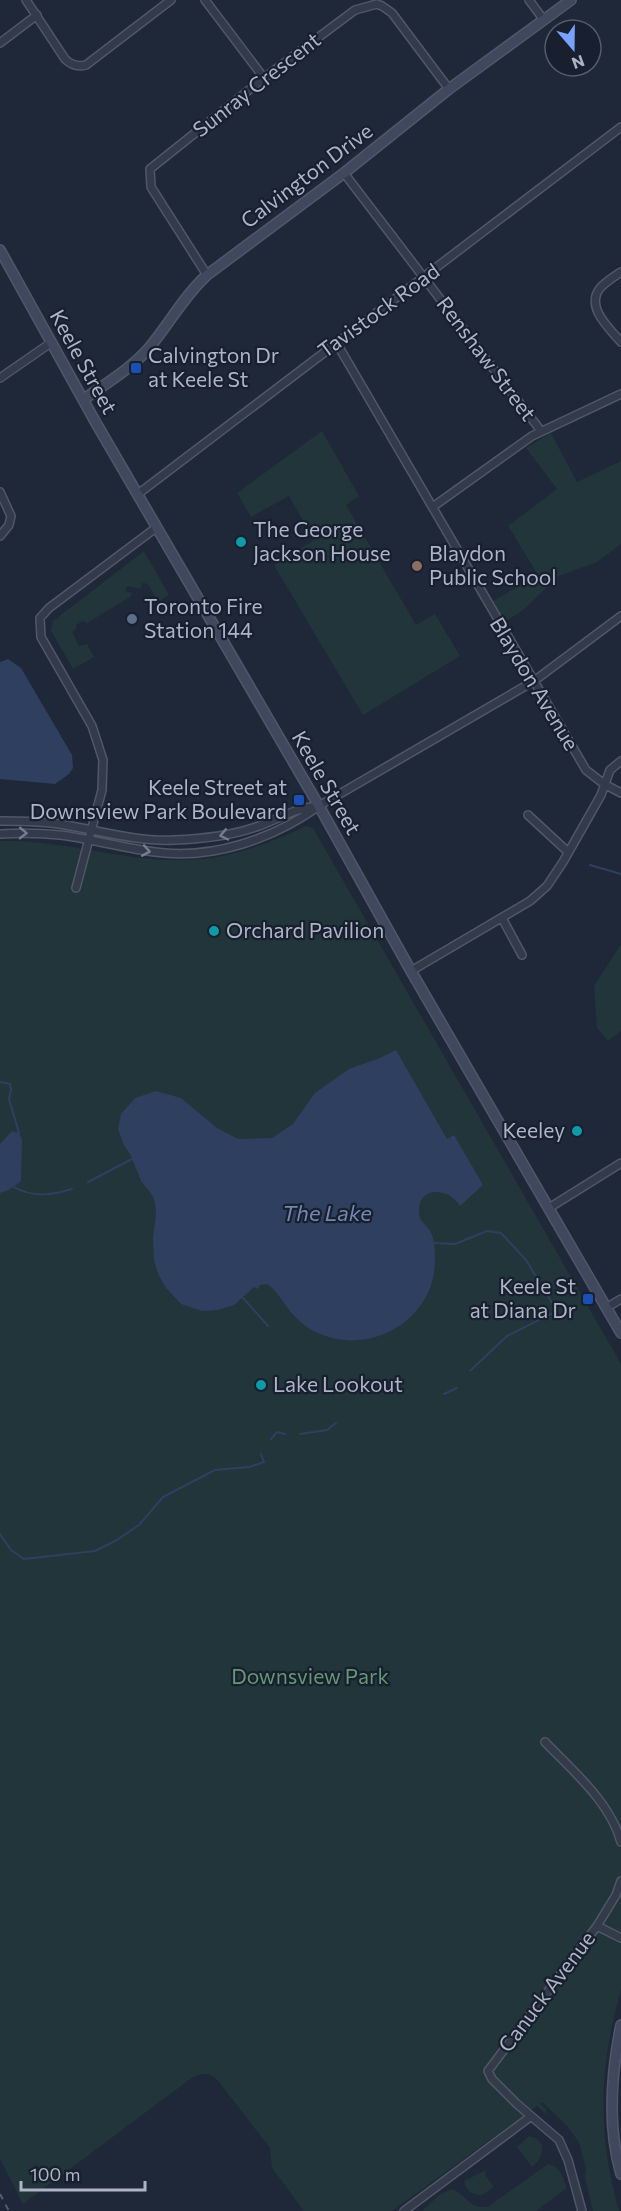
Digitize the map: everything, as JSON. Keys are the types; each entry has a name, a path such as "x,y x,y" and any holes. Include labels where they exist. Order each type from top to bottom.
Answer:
{"main road":[{"name":"Calvington Drive","path":"545,18 572,0"},
{"name":"Calvington Drive","path":"83,400 128,368 148,350 191,290 207,275 543,19"},
{"name":"Keele Street","path":"0,250 83,400 621,1333"},
{"path":"621,2025 615,2052 612,2098 615,2142 621,2174"}],"street":[{"path":"26,0 65,59 72,64 82,66 87,65 171,0"},
{"path":"205,0 264,78"},
{"path":"529,0 543,19"},
{"name":"Sunray Crescent","path":"207,275 151,187 150,169 264,78 355,10 377,4 392,14 449,89"},
{"path":"0,43 37,15"},
{"name":"Tavistock Road","path":"138,494 621,127"},
{"name":"Renshaw Street","path":"344,172 541,431"},
{"path":"621,272 602,286 596,300 596,309 621,342"},
{"path":"0,378 52,342"},
{"name":"Blaydon Avenue","path":"336,342 586,770 604,784 621,793"},
{"path":"434,507 541,431 621,393"},
{"path":"0,492 11,516 9,525 0,536"},
{"path":"76,888 102,790 103,760 92,726 41,637 40,618 49,608 157,527"},
{"path":"0,834 59,835 157,853 205,851 253,841 295,822 534,681 621,616"},
{"path":"411,971 530,901 547,886 601,795 610,770 621,761"},
{"path":"0,821 63,824 143,838 171,840 213,837 253,828 276,820 301,807 319,806"},
{"path":"528,815 568,852"},
{"path":"502,918 522,955"},
{"path":"549,1208 621,1163"},
{"path":"606,1308 621,1299"},
{"path":"545,1742 597,1798 612,1819 621,1842"},
{"name":"Canuck Avenue","path":"530,2117 492,2079 488,2071 597,1926 621,1881"},
{"path":"597,1926 621,1938"},
{"path":"404,2211 530,2117 563,2146 582,2211"}],"green space":[{"path":"322,431 359,496 346,505 416,625 435,614 460,656 363,715 274,565 314,540 289,496 251,517 237,493"},
{"path":"551,433 577,482 621,461 621,544 597,562 559,576 522,611 504,622 493,601 538,575 508,526 557,489 526,448"},
{"path":"144,551 169,595 158,602 148,584 142,583 141,589 127,586 125,591 132,593 130,597 87,623 83,621 76,625 77,628 72,632 79,646 87,644 94,657 73,669 51,631 53,621"},
{"name":"Downsview Park","path":"306,826 313,828 621,1364 621,1990 608,2046 604,2100 607,2154 619,2211 593,2211 579,2142 566,2125 542,2102 540,2104 546,2109 546,2114 537,2106 392,2211 304,2211 272,2168 270,2148 219,2082 207,2074 193,2077 23,2204 0,2159 0,841 47,843 140,858 187,860 233,854"},
{"path":"621,944 621,1031 608,1041 597,1028 594,986"},
{"path":"529,2136 539,2141 542,2149 532,2167 517,2147"},
{"path":"548,2164 559,2170 567,2188 536,2211 422,2211 439,2195 452,2189 477,2206 489,2206"},
{"path":"486,2170 485,2175 494,2187 482,2195 470,2192 464,2181"}],"water":[{"path":"8,659 21,668 72,755 73,768 69,774 55,784 0,779 0,662"},
{"name":"The Lake","path":"396,1050 447,1139 454,1135 483,1185 460,1206 455,1199 441,1193 434,1192 423,1198 419,1215 432,1234 435,1262 432,1283 424,1301 396,1328 378,1336 358,1340 338,1339 318,1333 305,1325 267,1284 260,1285 258,1289 254,1287 234,1305 218,1310 202,1311 181,1304 166,1288 154,1261 155,1203 153,1196 141,1181 123,1143 118,1129 121,1114 135,1098 156,1091 181,1098 217,1128 238,1139 272,1138 293,1124 315,1093 349,1069"},
{"path":"12,1131 19,1133 22,1139 21,1181 9,1190 0,1193 0,1144"}],"waterway":[{"path":"590,865 621,874"},
{"path":"0,1082 10,1084 9,1099 19,1133"},
{"path":"88,1182 132,1159"},
{"path":"14,1187 35,1194 57,1193 72,1189"},
{"path":"434,1243 455,1244 487,1231 501,1233 526,1260 557,1311 507,1336 470,1371"},
{"path":"243,1298 268,1326"},
{"path":"444,1394 457,1388"},
{"path":"300,1434 327,1430 336,1423"},
{"path":"271,1439 277,1432 285,1434"},
{"path":"0,1534 11,1550 24,1559 95,1551 139,1525 163,1497 215,1470 249,1467 264,1462 261,1454"}],"railway":[{"path":"0,2194 9,2211"}],"place":[{"name":"Calvington Dr at Keele St","path":"136,368"},
{"name":"The George Jackson House","path":"241,542"},
{"name":"Blaydon Public School","path":"417,566"},
{"name":"Toronto Fire Station 144","path":"132,619"},
{"name":"Keele Street at Downsview Park Boulevard","path":"299,800"},
{"name":"Orchard Pavilion","path":"214,931"},
{"name":"Keeley","path":"577,1131"},
{"name":"Keele St at Diana Dr","path":"588,1299"},
{"name":"Lake Lookout","path":"261,1385"}]}
